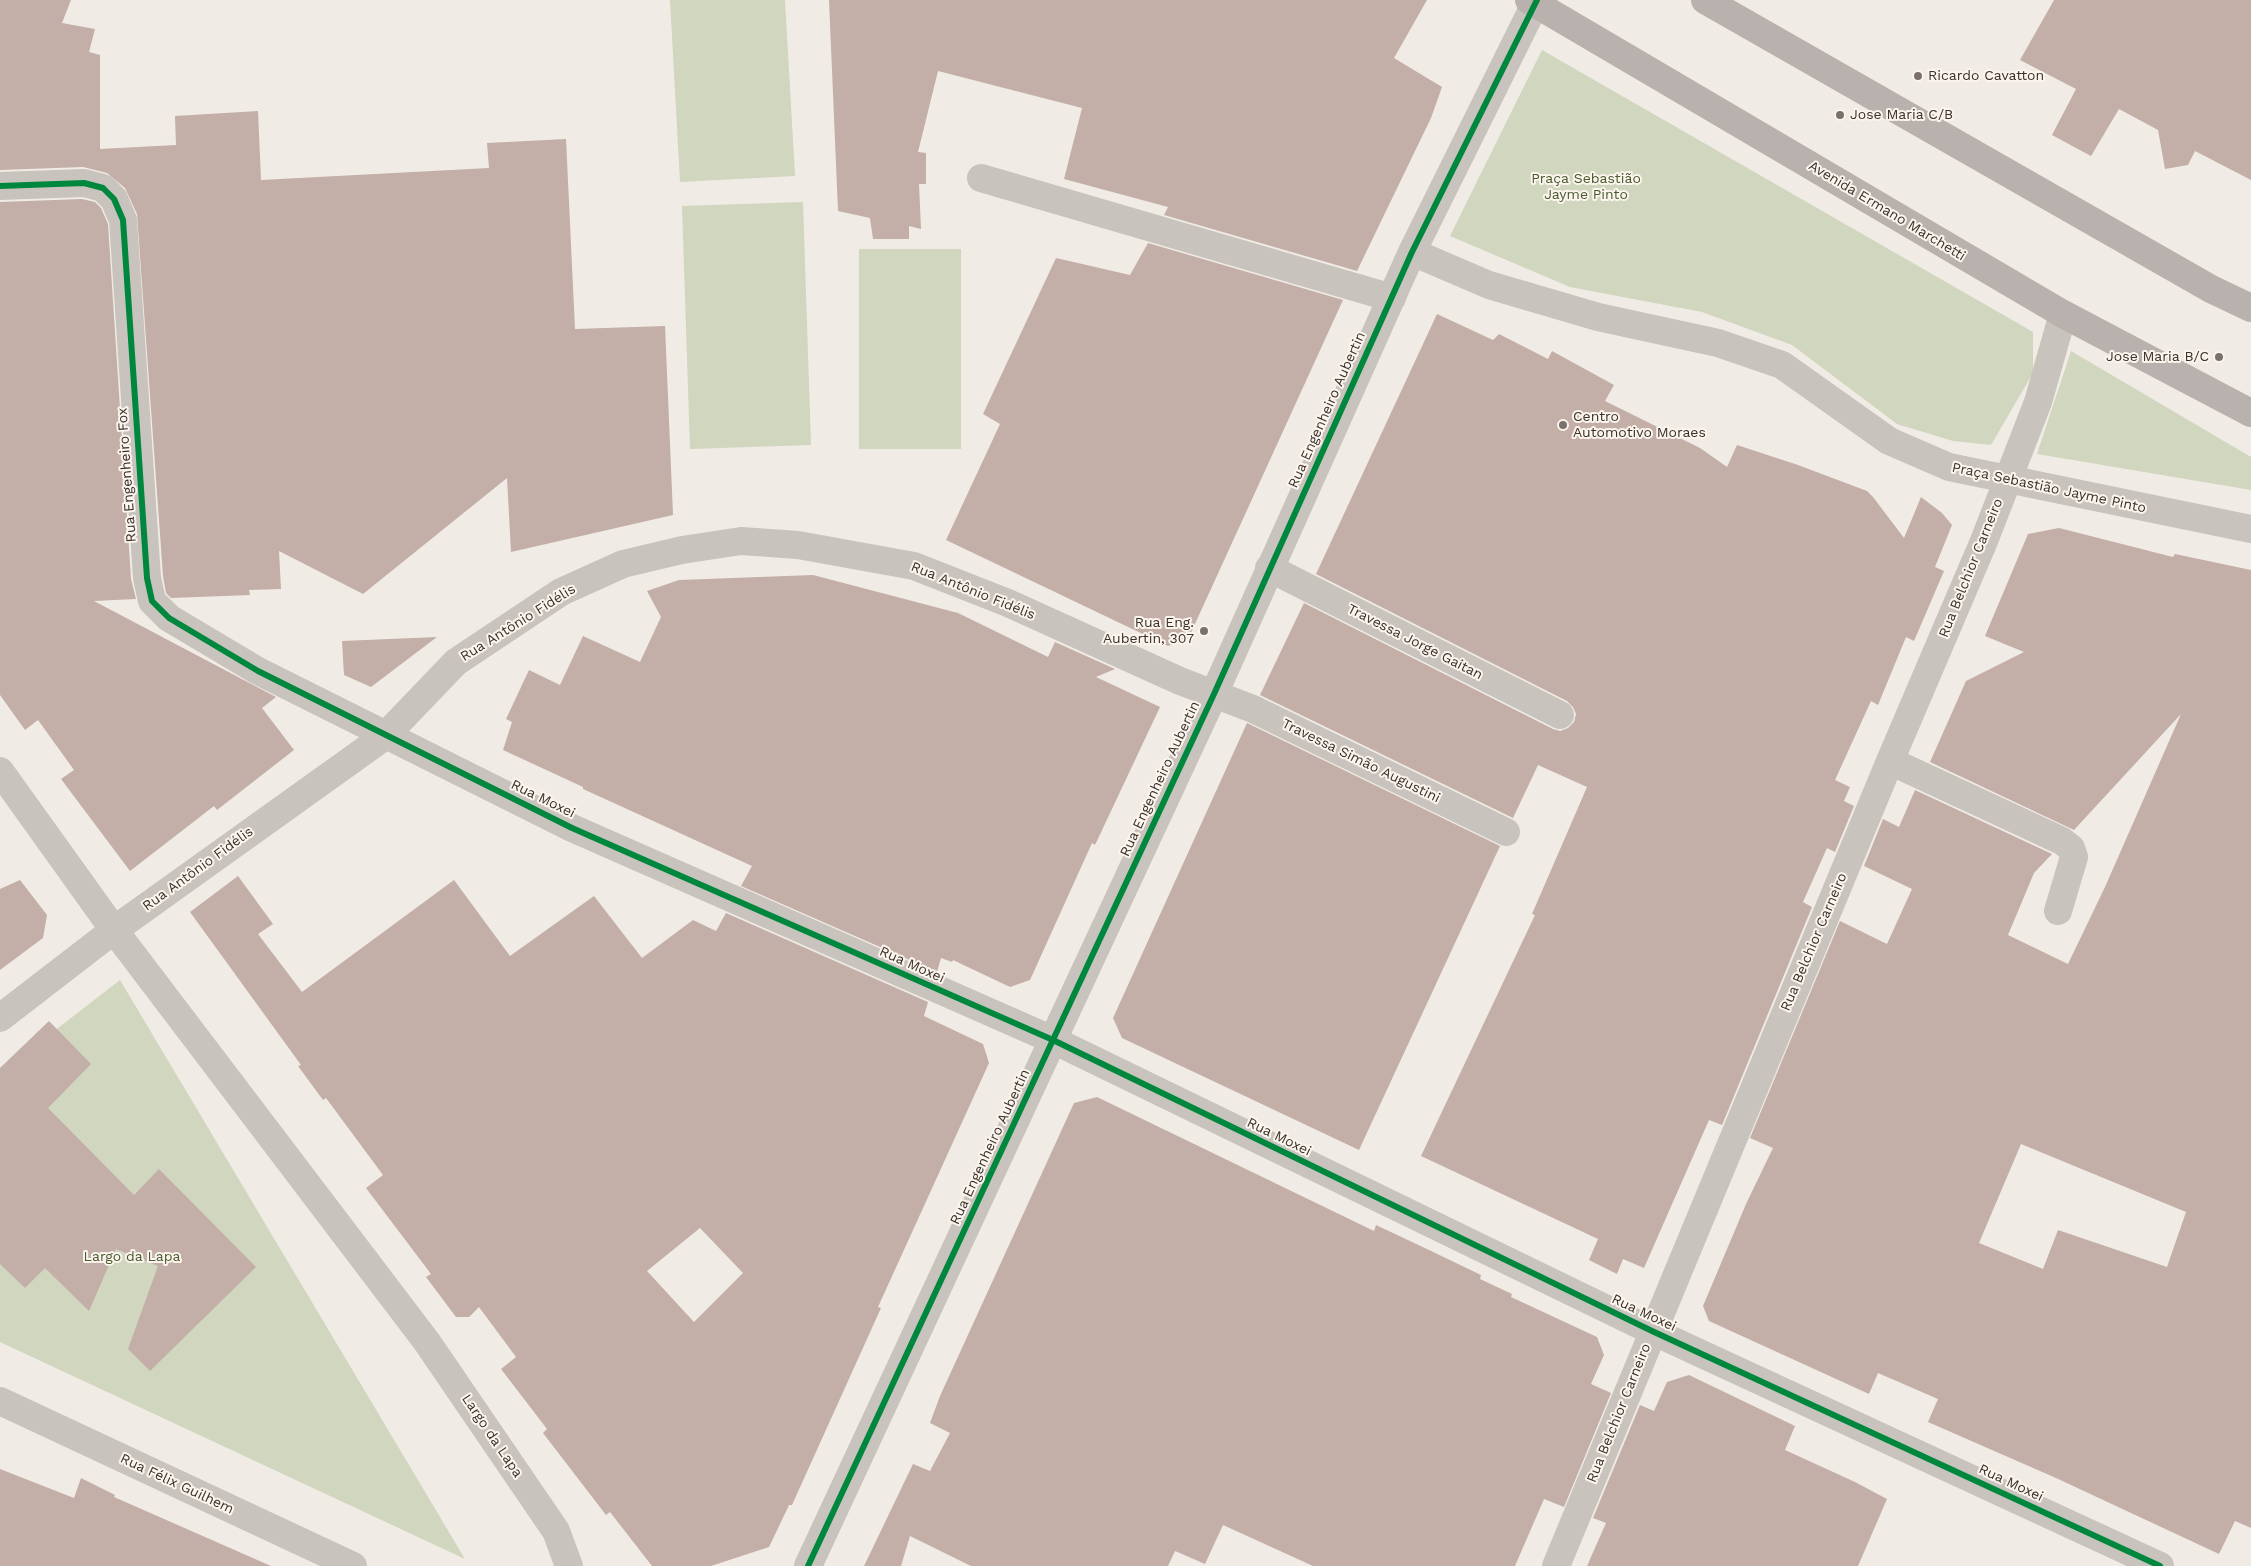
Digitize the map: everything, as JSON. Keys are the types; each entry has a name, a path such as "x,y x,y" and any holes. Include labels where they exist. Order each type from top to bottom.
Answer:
{"main road":[{"path":"1705,0 2211,289 2251,308"},
{"name":"Avenida Ermano Marchetti","path":"1534,1 2063,314 2251,413"}],"street":[{"name":"Rua Engenheiro Aubertin","path":"808,1566 1214,694 1412,252 1534,1"},
{"path":"981,178 1392,298"},
{"name":"Rua Engenheiro Fox","path":"0,186 84,183 103,188 114,199 123,220 147,578 152,601 168,618 258,672 385,736"},
{"name":"Praça Sebastião Jayme Pinto","path":"1412,252 1489,285 1598,317 1718,343 1782,365 1889,441 1949,467 2251,529"},
{"name":"Rua Belchior Carneiro","path":"1556,1566 1890,761 1984,541 2038,402 2063,314"},
{"name":"Rua Antônio Fidélis","path":"0,1018 114,930 385,736 456,662 561,592 623,564 682,550 741,541 798,544 914,566 1008,603 1180,681 1214,694"},
{"name":"Travessa Jorge Gaitan","path":"1269,568 1560,715"},
{"name":"Travessa Simão Augustini","path":"1214,694 1253,709 1506,832"},
{"name":"Rua Moxei","path":"385,736 581,832 1053,1040 1652,1331 2160,1566"},
{"path":"1890,761 2062,841 2071,848 2074,857 2058,911"},
{"path":"0,771 114,930"},
{"name":"Largo da Lapa","path":"114,930 427,1342 556,1531 569,1566"},
{"name":"Rua Félix Guilhem","path":"0,1401 354,1566"}],"green space":[{"path":"670,0 785,0 795,176 680,182"},
{"name":"Praça Sebastião Jayme Pinto","path":"1542,50 2033,332 2033,373 1991,445 1953,441 1897,424 1792,345 1702,312 1570,287 1450,236"},
{"path":"803,202 811,445 690,449 682,206"},
{"path":"859,249 961,249 961,449 859,449"},
{"path":"2071,351 2251,457 2251,490 2037,454"},
{"name":"Largo da Lapa","path":"120,980 465,1559 0,1342 0,1073"}],"building":[{"path":"0,0 71,0 62,23 95,29 89,52 100,55 100,149 176,145 175,116 258,111 261,180 489,168 487,143 566,139 575,329 665,326 673,515 511,552 507,478 363,594 279,551 281,589 249,590 250,595 171,598 166,593 163,576 137,214 125,188 107,173 83,167 0,170"},
{"path":"829,0 1427,0 1394,58 1442,87 1431,118 1357,271 1164,215 1168,207 1064,179 1082,108 938,71 918,152 926,153 926,184 919,184 921,229 909,226 909,239 873,239 870,218 838,211"},
{"path":"2054,0 2251,0 2251,180 2195,151 2188,165 2165,169 2158,130 2119,109 2091,156 2052,135 2076,89 2020,60"},
{"path":"82,199 95,202 101,208 108,224 131,579 136,599 94,601 276,697 262,708 294,750 217,810 214,806 130,871 61,779 74,770 38,720 25,730 0,695 0,202"},
{"path":"1148,243 1343,300 1189,637 1168,646 946,540 1000,424 983,414 1056,258 1130,275"},
{"path":"1437,314 1493,340 1499,334 1548,359 1552,351 1614,385 1605,401 1700,448 1727,467 1737,445 1867,491 1904,538 1921,497 1942,513 1952,525 1935,567 1944,571 1914,641 1906,637 1878,705 1871,701 1835,780 1850,787 1844,801 1854,806 1835,852 1827,848 1803,902 1812,907 1722,1125 1709,1120 1644,1268 1623,1259 1617,1274 1589,1260 1598,1239 1421,1156 1535,915 1532,914 1587,787 1538,765 1513,818 1260,695 1304,603 1553,729 1560,731 1568,728 1574,722 1576,714 1573,707 1567,701 1316,574"},
{"path":"2059,528 2173,557 2175,554 2251,570 2251,1528 2235,1521 2219,1554 2056,1478 1928,1422 1938,1399 1878,1373 1869,1394 1709,1321 1703,1306 1746,1204 1773,1148 1750,1138 1840,921 1887,944 1912,889 1864,866 1883,819 1899,827 1915,790 2052,854 2034,873 2008,935 2068,964 2105,887 2181,714 2074,830 1930,762 1966,681 2024,652 1985,636 2028,534","holes":["2021,1144 2186,1212 2167,1267 2058,1230 2043,1269 1979,1243"]},
{"path":"813,575 958,613 1048,657 1055,642 1115,669 1096,677 1160,707 1095,845 1092,843 1030,980 1010,987 953,960 952,962 941,958 937,972 741,886 752,866 583,789 583,787 503,750 512,722 506,719 529,670 560,685 583,636 640,662 661,617 647,591 679,580"},
{"path":"437,637 371,687 344,675 342,641"},
{"path":"1247,723 1500,846 1359,1150 1122,1038 1113,1018"},
{"path":"238,876 273,924 258,934 302,992 454,880 510,956 594,896 642,958 693,920 716,931 726,913 928,1002 924,1016 983,1044 989,1063 878,1307 881,1308 792,1505 789,1505 769,1547 711,1566 652,1566 610,1512 606,1515 543,1433 547,1429 501,1369 516,1357 479,1307 469,1317 456,1317 426,1277 431,1274 366,1188 383,1175 326,1098 323,1100 298,1066 301,1065 190,912","holes":["700,1228 743,1273 694,1322 647,1271"]},
{"path":"20,880 47,915 43,938 0,970 0,889"},
{"path":"49,1021 91,1064 48,1108 134,1195 159,1169 256,1267 150,1371 128,1349 158,1266 116,1249 89,1311 45,1268 25,1288 0,1264 0,1068"},
{"path":"1097,1097 1374,1231 1376,1225 1429,1250 1481,1275 1480,1279 1512,1294 1511,1297 1597,1337 1604,1355 1591,1384 1611,1393 1564,1507 1544,1499 1515,1566 1313,1566 1223,1525 1205,1564 1175,1551 1168,1566 971,1566 910,1536 901,1566 864,1566 913,1464 930,1471 950,1433 930,1423 940,1396 1074,1103"},
{"path":"1689,1375 1795,1426 1785,1450 1887,1499 1858,1566 1587,1566 1606,1523 1593,1518 1640,1405 1654,1411 1667,1382"},
{"path":"0,1469 74,1498 81,1478 115,1495 114,1497 271,1566 0,1566"}],"cycle path":[{"path":"808,1566 1214,694 1412,252 1537,0"},
{"path":"0,186 84,183 103,188 114,199 123,220 147,578 152,601 169,618 258,671 572,828 1053,1040 1652,1331 2160,1566"}],"place":[{"name":"Ricardo Cavatton","path":"1918,76"},
{"name":"Jose Maria C/B","path":"1840,115"},
{"name":"Jose Maria B/C","path":"2219,357"},
{"name":"Centro Automotivo Moraes","path":"1563,425"},
{"name":"Rua Eng. Aubertin, 307","path":"1204,631"}]}
